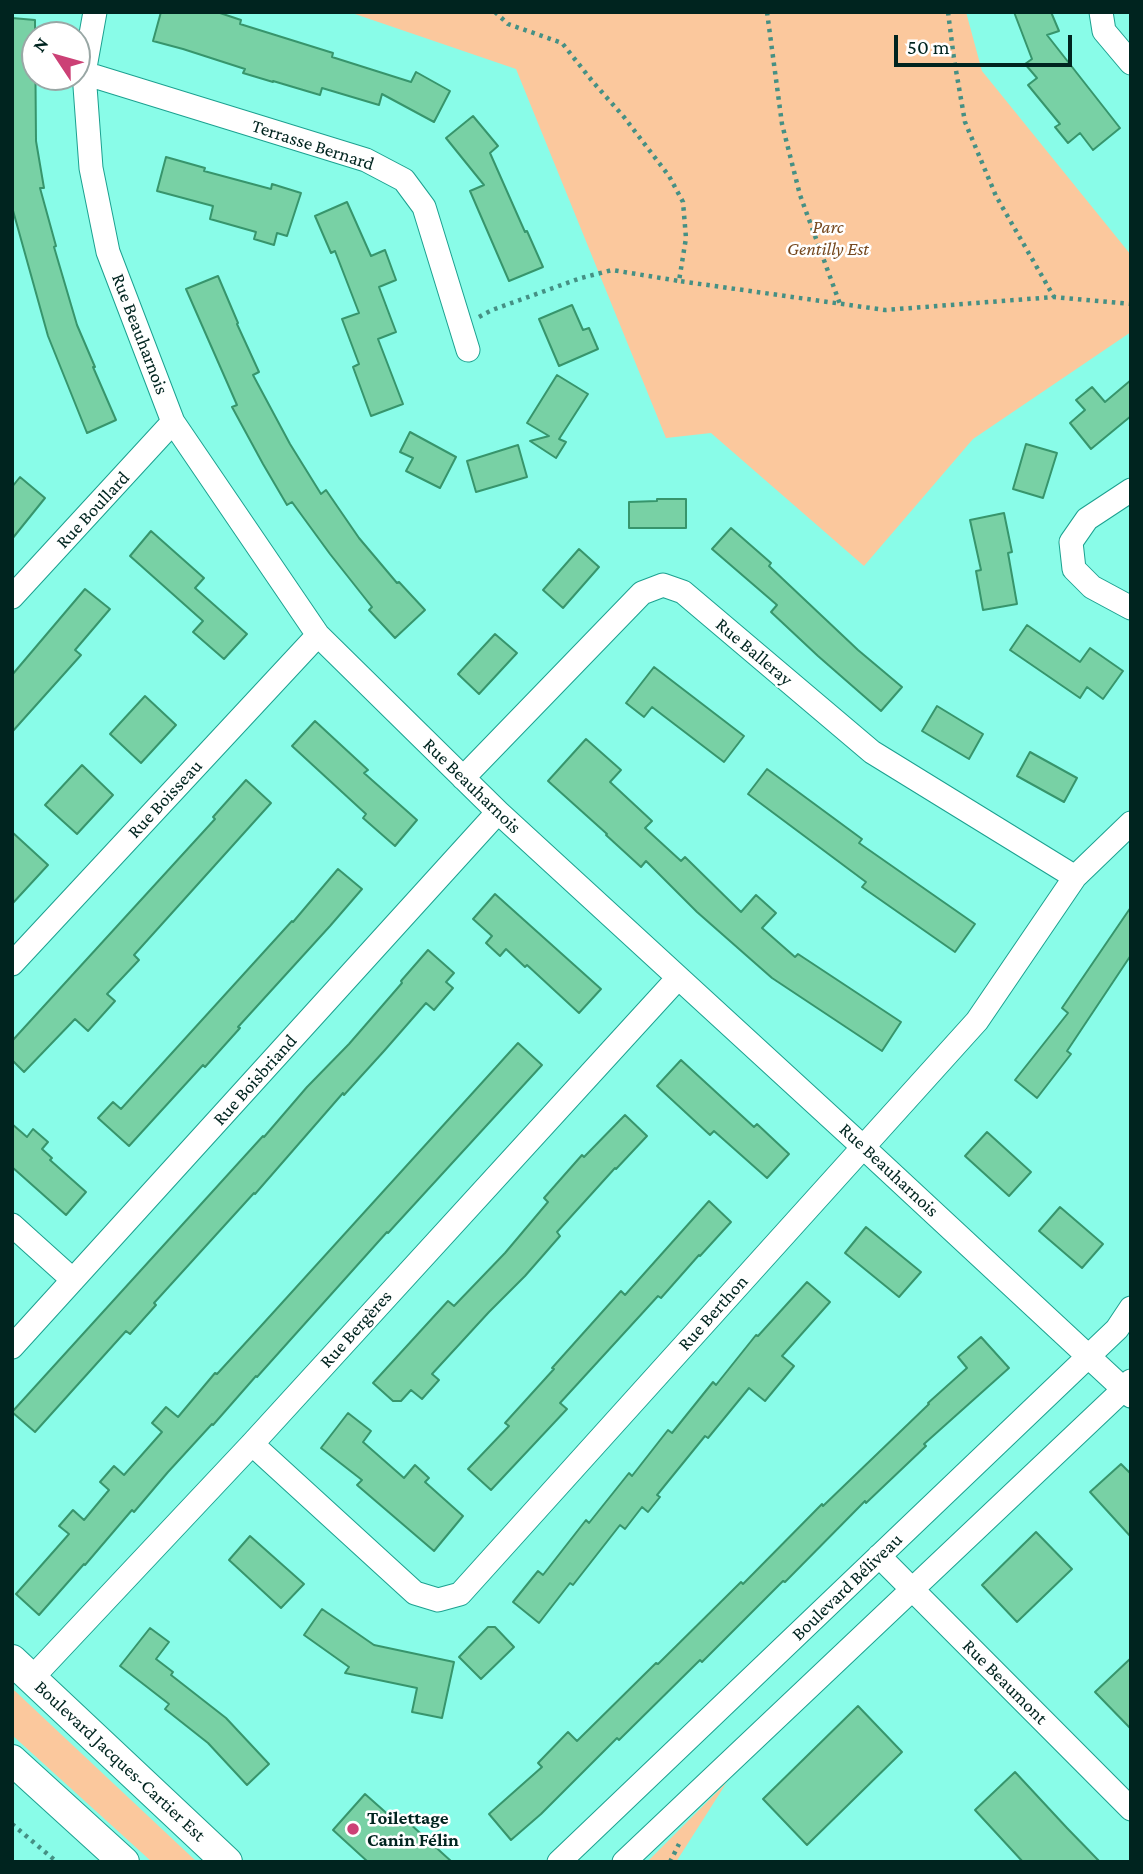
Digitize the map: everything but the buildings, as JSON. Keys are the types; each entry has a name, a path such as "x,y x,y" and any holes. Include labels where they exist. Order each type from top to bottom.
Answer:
{"main road":[{"name":"Boulevard Jacques-Cartier Est","path":"22,1669 227,1862"},
{"path":"12,1760 124,1862"}],"street":[{"name":"Rue Beauharnois","path":"91,34 95,12"},
{"path":"1101,12 1104,31 1131,63"},
{"name":"Terrasse Bernard","path":"91,75 366,160 404,180 424,206 468,350"},
{"name":"Rue Beauharnois","path":"85,91 91,168 108,252 173,422 318,635 498,812 1088,1355 1128,1388"},
{"name":"Rue Boullard","path":"12,597 173,422"},
{"path":"1131,490 1087,519 1071,542 1074,569 1093,587 1131,608"},
{"name":"Rue Balleray","path":"463,778 642,593 663,585 683,592 872,752 1074,877"},
{"name":"Rue Boisseau","path":"12,964 318,635"},
{"name":"Rue Boisbriand","path":"12,1347 498,812"},
{"name":"Rue Berthon","path":"252,1444 415,1593 438,1600 460,1594 977,1021 1074,877 1131,822"},
{"name":"Rue Bergères","path":"22,1669 252,1444 678,978"},
{"path":"12,1225 73,1280"},
{"name":"Boulevard Béliveau","path":"559,1862 1117,1329 1131,1308"},
{"path":"624,1862 1128,1388"},
{"name":"Rue Beaumont","path":"880,1556 1131,1809"}],"path":[{"path":"495,12 508,24 562,43 669,176 683,202 686,238 679,281"},
{"path":"767,12 782,124 800,195 840,304"},
{"path":"948,12 965,122 996,197 1054,297"},
{"path":"461,327 492,310 581,278 612,270 885,310 1054,297 1131,304"},
{"path":"12,1824 57,1862"}],"green space":[{"name":"Parc Gentilly Est","path":"349,12 966,12 982,71 1131,255 1131,332 973,439 864,566 711,433 666,438 516,69"},
{"path":"12,1689 197,1862 152,1862 12,1735"},
{"path":"727,1782 676,1862 647,1862"}],"place":[{"name":"Toilettage Canin Félin","path":"353,1829"}]}
